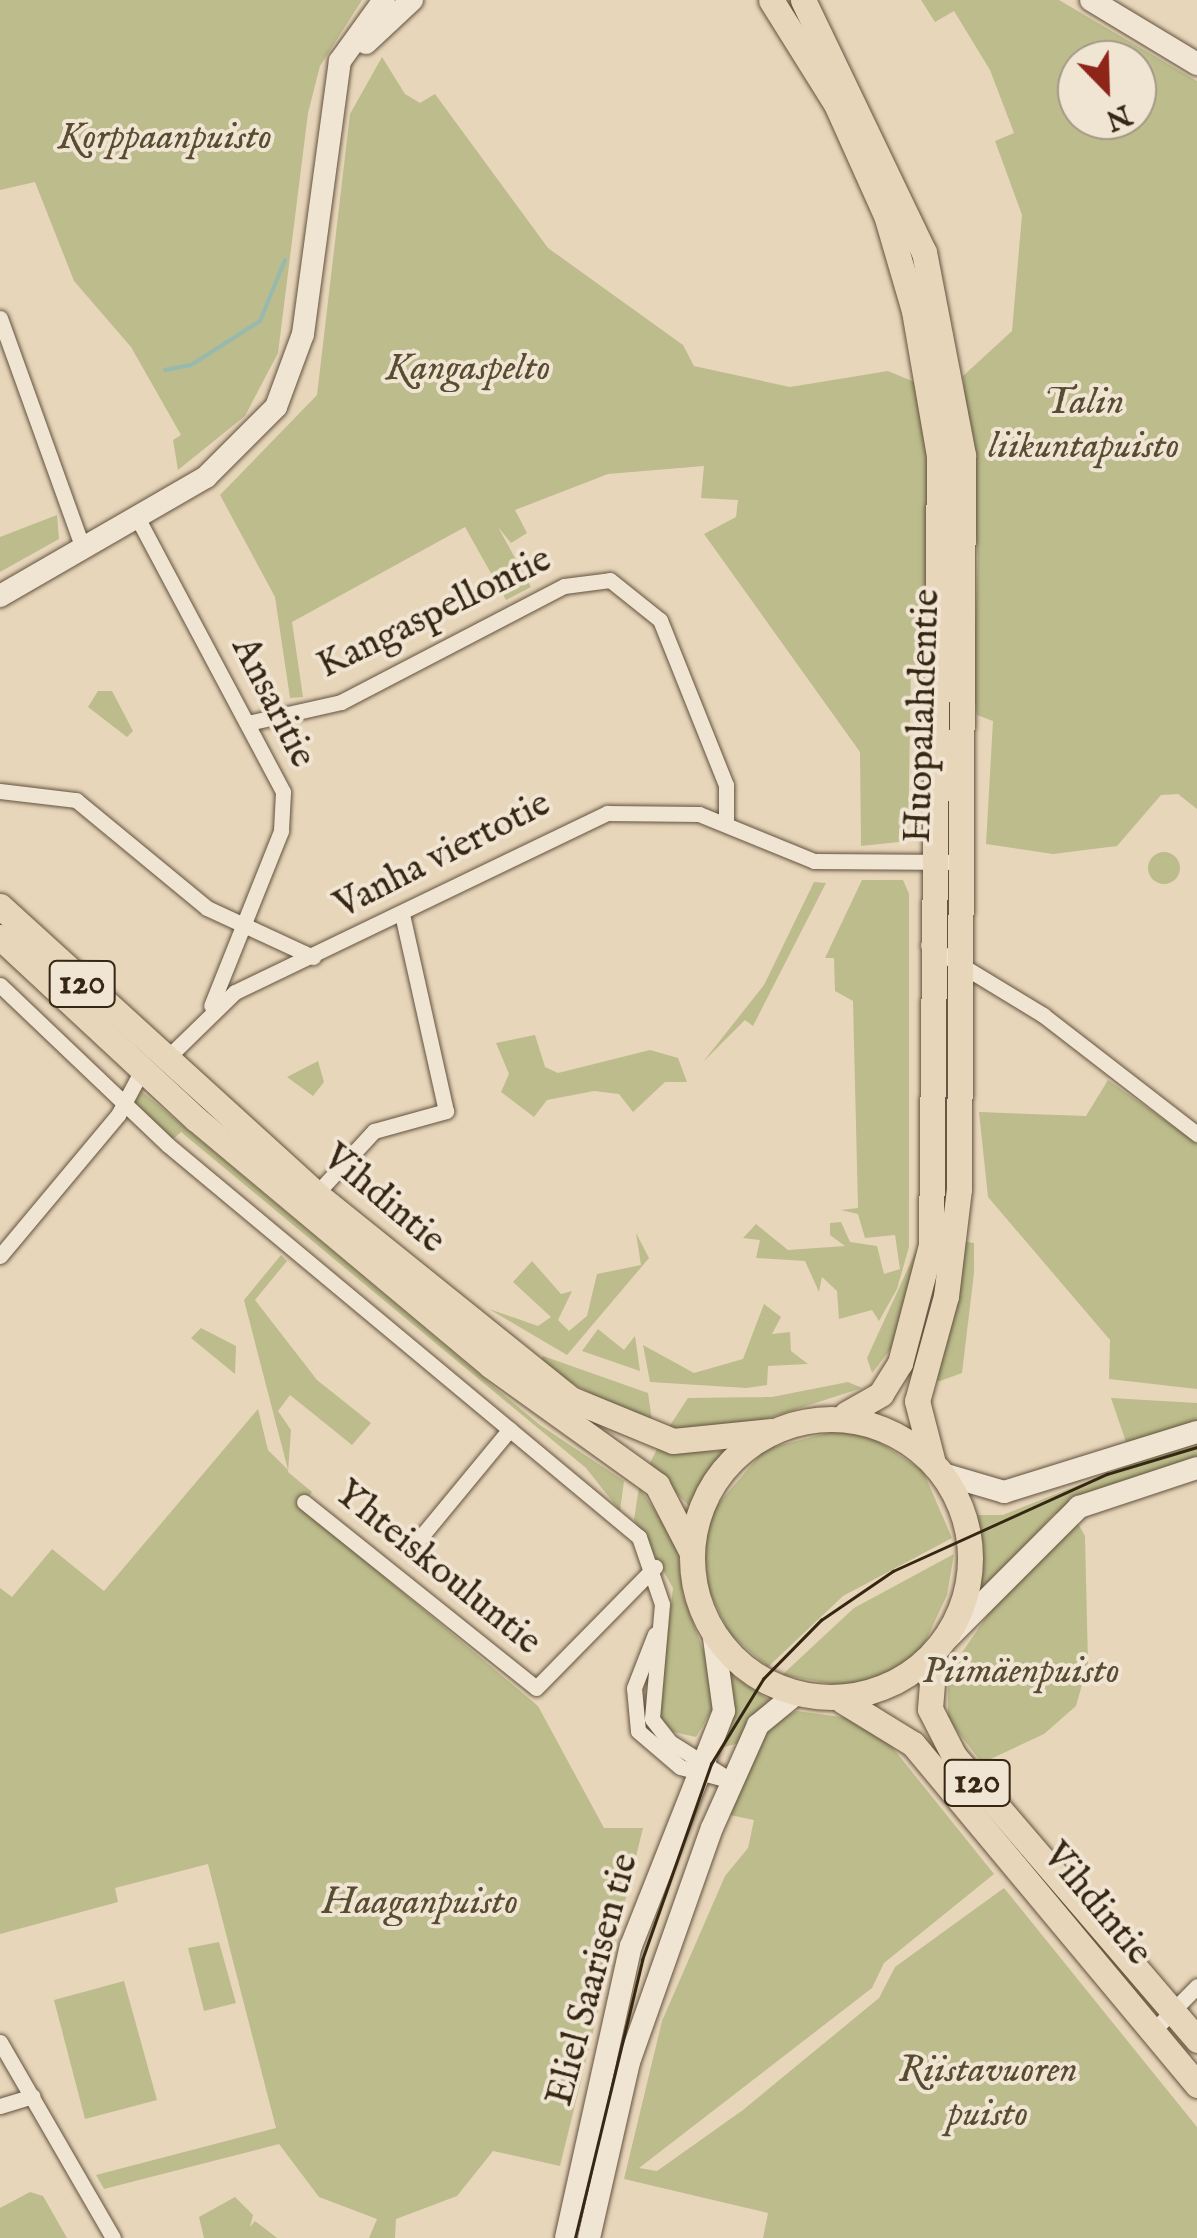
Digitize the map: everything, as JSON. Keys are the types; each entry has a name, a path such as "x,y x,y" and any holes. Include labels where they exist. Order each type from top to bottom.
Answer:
{"main road":[{"name":"Huopalahdentie","path":"771,0 867,169 924,358 940,491 928,945 926,1275 890,1381 846,1414"},
{"name":"Huopalahdentie","path":"803,0 906,204 950,352 966,524 954,954 958,1222 917,1401 938,1466"},
{"name":"Vihdintie","path":"0,906 153,1066 316,1194 511,1356 605,1418 695,1442 770,1430"},
{"name":"Vihdintie","path":"0,937 557,1420 657,1485 692,1550"},
{"path":"846,1414 938,1466 963,1520 967,1568 937,1652 906,1680 843,1701 796,1693 753,1673 713,1631 692,1550 714,1487 770,1430 846,1414"},
{"name":"Vihdintie","path":"937,1652 930,1710 954,1756 1186,2020"},
{"name":"Vihdintie","path":"843,1701 913,1744 1197,2085"}],"street":[{"path":"0,596 138,518 228,460 287,387 304,334 340,62 384,0"},
{"path":"338,83 412,0"},
{"path":"1091,0 1197,64"},
{"path":"0,318 83,549"},
{"name":"Ansaritie","path":"138,518 283,792 284,816 211,1006"},
{"name":"Kangaspellontie","path":"248,723 341,702 564,586 610,580 639,594 660,620 726,785 726,823"},
{"name":"Vanha viertotie","path":"0,790 76,800 135,858 243,926 313,957 403,918 598,816 660,810 726,823 790,856 957,862"},
{"path":"316,1194 374,1130 446,1111 403,918"},
{"path":"928,945 954,954 1197,1134"},
{"path":"2,1248 153,1066 211,1006 313,957"},
{"path":"0,986 122,1102 622,1522 654,1567 657,1631 652,1718 670,1742 700,1766 732,1781"},
{"path":"420,1538 510,1429"},
{"path":"938,1466 1004,1492 1197,1432"},
{"path":"937,1652 1079,1507 1197,1468"},
{"name":"Yhteiskouluntie","path":"304,1502 529,1686 546,1683 654,1567"},
{"name":"Eliel Saarisen tie","path":"566,2238 631,1946 725,1700 713,1631"},
{"name":"Eliel Saarisen tie","path":"589,2238 629,2062 732,1781 758,1725 796,1693"},
{"path":"1153,2032 1186,2020 1197,1986"},
{"path":"0,2042 113,2238"},
{"path":"0,2106 32,2096"}],"green space":[{"name":"Korppaanpuisto","path":"0,0 362,0 320,66 308,113 278,353 245,416 178,470 173,440 181,435 131,347 74,281 35,182 0,190"},
{"name":"Talin liikuntapuisto","path":"921,0 1059,0 1127,40 1057,40 1057,140 1157,140 1157,58 1197,81 1197,809 1178,794 1161,795 1117,846 1053,854 986,844 993,721 977,715 973,687 978,557 963,376 1012,331 1022,215 995,141 1014,133 990,70 954,11 935,22"},
{"name":"Kangaspelto","path":"382,57 405,94 420,103 435,94 548,248 683,345 694,366 790,387 888,371 919,384 933,521 923,662 911,666 908,841 861,846 860,752 704,534 736,517 738,500 701,498 704,466 608,474 515,510 527,533 511,543 498,527 531,587 506,600 465,527 292,622 303,697 290,698 275,597 220,495 317,395 350,114"},
{"path":"57,515 59,539 0,572 0,537"},
{"path":"98,691 112,691 133,731 127,737 88,707"},
{"path":"1164,852 1175,857 1180,868 1175,879 1164,884 1153,879 1148,868 1153,857"},
{"path":"862,880 903,880 909,894 909,1247 897,1289 879,1321 872,1310 839,1319 837,1291 822,1277 819,1292 805,1261 756,1258 760,1240 743,1238 756,1224 788,1250 845,1246 830,1235 830,1223 841,1222 850,1242 877,1246 884,1274 900,1269 895,1235 865,1238 858,1214 841,1210 858,1208 853,1001 835,991 834,958 825,958"},
{"path":"814,882 826,883 753,1026 745,1020 703,1062 764,985"},
{"path":"535,1035 545,1067 558,1073 650,1050 678,1058 687,1082 665,1082 633,1112 619,1094 594,1091 547,1100 534,1117 501,1092 509,1074 496,1043"},
{"path":"318,1061 324,1082 313,1096 287,1077"},
{"path":"1108,1080 1197,1143 1197,1389 1109,1379 1110,1340 988,1197 979,1112 1086,1116"},
{"path":"140,1090 540,1425 624,1481 620,1511 586,1468 181,1132 172,1140 133,1103"},
{"path":"636,1233 649,1258 567,1355 489,1309 538,1326 551,1317 513,1282 532,1261 561,1294 572,1291 558,1320 569,1331 587,1316 597,1274 641,1265"},
{"path":"921,1240 903,1333 872,1373 867,1358"},
{"path":"966,1242 974,1243 974,1273 962,1373 940,1381 932,1379"},
{"name":"Haaganpuisto","path":"281,1255 287,1261 255,1300 317,1380 371,1423 352,1445 290,1395 278,1411 291,1430 288,1472 312,1492 301,1507 538,1706 604,1828 643,1828 560,2166 493,2151 457,2196 396,2219 395,2238 369,2238 377,2219 319,2197 279,2144 104,2189 96,2175 276,2128 208,1864 115,1888 118,1902 0,1934 0,1588 12,1597 52,1549 104,1591 258,1409 268,1450 288,1470 244,1300"},
{"path":"764,1304 781,1317 772,1334 790,1332 791,1351 808,1364 768,1366 767,1385 746,1388 650,1382 643,1345 694,1373 743,1359"},
{"path":"201,1328 236,1346 235,1374 191,1338"},
{"path":"598,1329 624,1350 635,1336 640,1371 582,1351"},
{"path":"543,1356 648,1393 653,1427 538,1365"},
{"path":"848,1382 862,1388 741,1427 667,1430 688,1398 772,1397"},
{"path":"1111,1398 1197,1403 1197,1422 1126,1442"},
{"path":"855,1426 923,1471 952,1538 843,1596 768,1667 730,1634 709,1591 704,1549 713,1510 765,1449"},
{"path":"1197,1438 1197,1464 1054,1514 972,1605 975,1515 1003,1515"},
{"path":"658,1447 681,1452 732,1451 693,1510 649,1465"},
{"path":"639,1487 677,1543 683,1595 720,1696 696,1737 673,1732 658,1715 673,1588 634,1520"},
{"name":"Piimäenpuisto","path":"1076,1520 1085,1536 1088,1663 1076,1706 1044,1734 982,1763 948,1719 948,1673 1017,1572"},
{"path":"954,1554 947,1595 914,1666 855,1688 782,1675 854,1608"},
{"path":"730,1674 769,1700 739,1743 714,1750"},
{"name":"Riistavuoren puisto","path":"797,1711 848,1718 888,1742 994,1874 884,1963 872,1988 639,2168 657,2171 743,2110 879,1998 895,1967 1004,1888 1197,2127 1197,2238 763,2238 768,2213 624,2179 662,2021 725,1876 748,1848 754,1820 725,1814 768,1725"},
{"path":"219,1942 236,2003 204,2011 188,1948"},
{"path":"124,1981 157,2100 85,2119 54,2000"},
{"path":"30,2192 43,2196 67,2238 0,2238 0,2208"},
{"path":"235,2197 253,2215 250,2227 255,2221 277,2238 204,2238 199,2217"}],"waterway":[{"path":"165,370 191,365 260,321 285,260"}],"tram line":[{"path":"575,2238 642,1960 711,1764 763,1679 821,1620 893,1571 1107,1474 1197,1447"}]}
